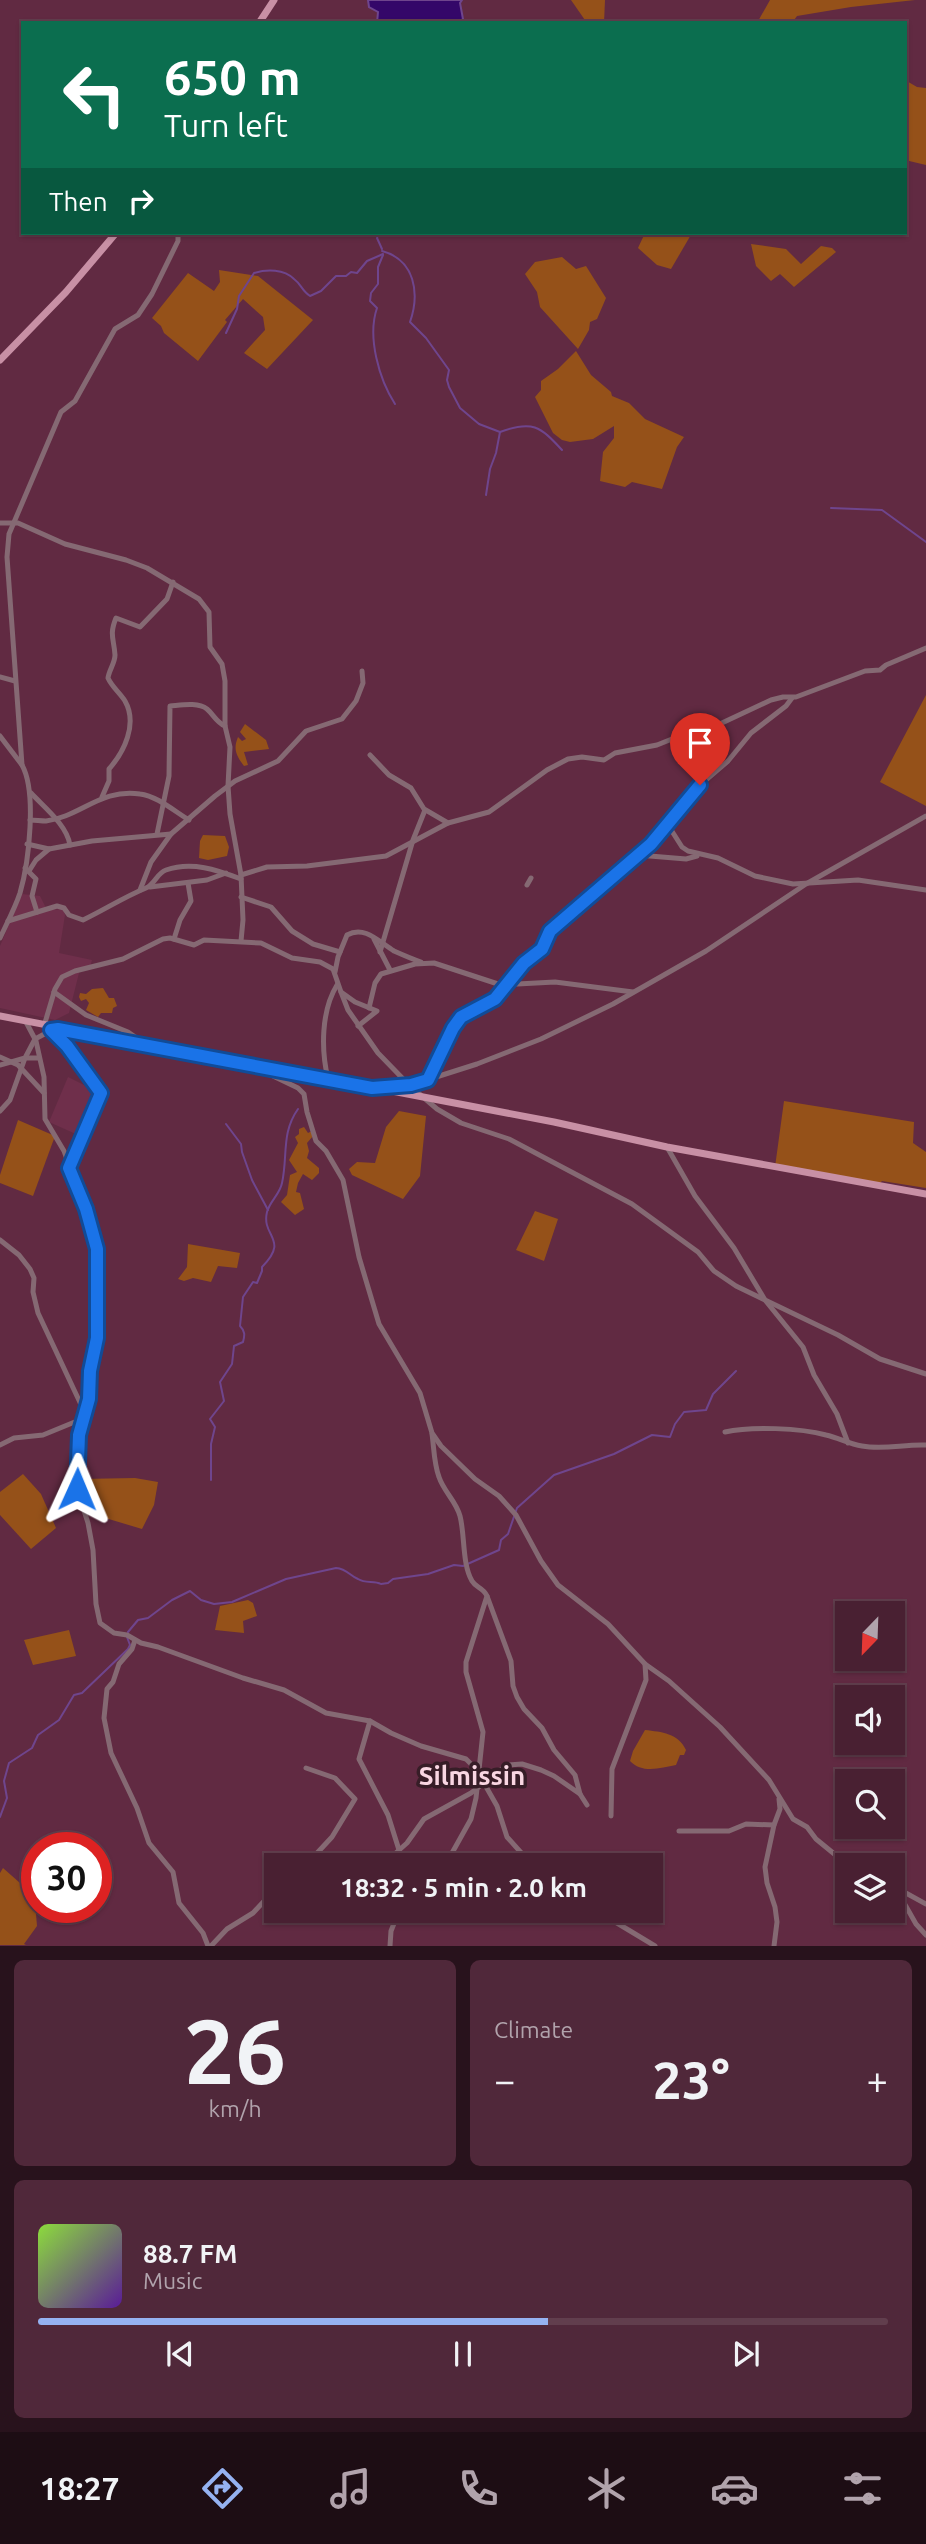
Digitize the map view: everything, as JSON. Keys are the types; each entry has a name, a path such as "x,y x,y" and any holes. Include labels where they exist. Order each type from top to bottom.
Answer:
{"main road":[{"path":"260,21 274,0"},
{"path":"1,356 66,292 114,235"},
{"path":"0,1016 667,1147 926,1194"}],"street":[{"path":"22,765 7,557 9,534 61,412 75,401 116,328 138,315 152,294 178,241 178,235"},
{"path":"0,523 18,523 65,544 147,568 202,602 209,612 210,647 222,664 225,681 225,726 230,747 230,814 241,877 241,942"},
{"path":"102,797 109,781 109,769 119,758 130,729 125,702 108,678 115,657 111,640 113,625 116,618 140,627 167,599 173,582"},
{"path":"150,887 159,875 167,870 205,867 241,877 264,867 375,859 390,854 448,823 489,812 523,786 568,759 582,757 604,760 615,753 657,745 677,737 692,737 734,719 758,705 783,697 792,698 865,671 880,670 926,648"},
{"path":"140,890 151,862 171,834 228,786 278,761 306,731 342,719 356,701 363,683 362,671"},
{"path":"0,677 15,681"},
{"path":"428,1080 461,1017 489,1003 524,963 542,949 550,931 638,855 751,733 786,706 792,698"},
{"path":"157,834 169,776 170,706 205,707 225,726"},
{"path":"0,736 27,773 31,793 27,869 0,937"},
{"path":"370,755 389,775 411,788 425,810 448,823"},
{"path":"31,793 55,818 68,836 70,845"},
{"path":"30,820 46,821 85,807 102,797 141,794 189,820"},
{"path":"378,939 386,934 413,840 425,810"},
{"path":"372,1088 409,1085 428,1080 541,1039 634,993 706,951 807,884 926,816"},
{"path":"668,825 682,847 718,858 755,876 793,884 858,880 926,890"},
{"path":"27,844 49,849 171,834"},
{"path":"27,869 49,849"},
{"path":"638,855 686,859 702,855"},
{"path":"27,869 36,879 33,896 37,912"},
{"path":"5,924 37,912 61,907 69,915 83,920 140,890 207,880 226,873"},
{"path":"527,886 531,878"},
{"path":"174,939 181,916 190,904 188,883"},
{"path":"241,897 271,907 292,932 313,944 340,952"},
{"path":"634,993 562,983 493,983 442,964 422,962 402,955 378,939 359,932 350,933 340,952 335,972 337,985 358,1026 378,1053 423,1098 461,1123 509,1139 632,1204 698,1252 715,1271 736,1286 838,1335 880,1359 926,1374"},
{"path":"69,1168 101,1093 51,1028 54,992 65,975 123,959 163,939 194,945 204,940 266,944 292,958 320,962 335,972"},
{"path":"378,939 380,952 390,970"},
{"path":"378,939 380,952"},
{"path":"369,1008 381,974 422,962"},
{"path":"328,1079 324,1034 329,1002 337,985"},
{"path":"54,992 86,1015 128,1032 144,1043"},
{"path":"341,992 355,1002 377,1011 358,1026"},
{"path":"26,1022 35,1039 44,1077 45,1119 59,1140 86,1209 97,1249 98,1317 89,1399 79,1435 77,1489 93,1550 96,1604 100,1623 114,1633 127,1634 135,1640 284,1690 326,1713 370,1721 421,1746 466,1759 497,1806 507,1837 521,1853"},
{"path":"0,1111 10,1100 24,1058 35,1039 51,1028"},
{"path":"0,1057 22,1069 44,1093"},
{"path":"0,1065 24,1058 39,1058"},
{"path":"227,1060 273,1076 298,1088 304,1094 316,1141 326,1151 343,1180 359,1257 379,1324 420,1392 432,1433 439,1478 460,1516 462,1542 471,1577 474,1583 484,1589 487,1596 511,1661 513,1686 517,1697 542,1728 554,1751 575,1775 580,1794 587,1805"},
{"path":"667,1147 695,1196 738,1255 765,1300 803,1347 814,1375 837,1414 848,1443"},
{"path":"0,1240 19,1255 30,1269 34,1278 33,1292 38,1313 84,1411"},
{"path":"0,1445 14,1438 43,1435 82,1419"},
{"path":"725,1432 766,1428 822,1434 848,1443 884,1449 911,1443 926,1445"},
{"path":"432,1433 441,1446 475,1479 499,1496 516,1515 541,1561 558,1585 608,1624 645,1664 669,1681 720,1727 752,1760 796,1822 807,1827 816,1839 835,1855"},
{"path":"452,1853 473,1812 479,1775 483,1732 466,1672 466,1662 487,1596"},
{"path":"135,1640 107,1689 104,1718 111,1753 137,1808 149,1843 173,1871 179,1903 209,1945 218,1941 227,1929 253,1913 264,1902"},
{"path":"611,1816 612,1769 646,1680 645,1664"},
{"path":"370,1721 359,1759 388,1815 399,1853"},
{"path":"395,1853 425,1819 477,1788 503,1766 511,1763 522,1764 554,1776 580,1794"},
{"path":"306,1768 335,1778 355,1799 332,1837 317,1853"},
{"path":"775,1945 777,1922 765,1874 774,1825 780,1809 778,1795"},
{"path":"679,1831 729,1831 746,1824 774,1825"},
{"path":"905,1893 926,1904"},
{"path":"905,1906 926,1935"},
{"path":"390,1945 394,1923"},
{"path":"617,1923 655,1945"}],"shaded area":[{"path":"368,0 462,0 460,3 463,19 377,21 378,12 369,7"},
{"path":"571,0 605,0 604,21 586,21"},
{"path":"770,0 915,0 797,16 793,21 758,21"},
{"path":"907,81 917,87 926,88 926,165 907,160"},
{"path":"644,235 691,235 671,269 657,265 638,248"},
{"path":"751,244 786,249 801,264 821,246 832,248 836,252 794,287 780,274 771,281 756,266"},
{"path":"562,257 576,269 586,266 606,298 597,319 590,322 589,330 578,349 540,307 537,292 525,274 535,262"},
{"path":"219,270 258,276 313,320 267,369 244,353 265,330 263,317 243,299 225,320 227,322 198,361 164,333 152,318 188,273 214,291 220,282"},
{"path":"576,351 591,375 611,392 612,396 629,403 645,419 684,437 677,447 662,489 632,482 625,487 600,481 603,452 614,438 614,426 593,439 570,442 553,433 535,397 541,390 541,381"},
{"path":"926,695 926,806 880,782"},
{"path":"245,724 266,740 269,749 244,752 248,765 244,766 237,755 236,741 238,737 242,741 246,739 240,732"},
{"path":"203,835 225,836 229,847 227,856 208,860 199,858"},
{"path":"22,894 40,896 47,910 63,909 65,915 59,953 92,960 90,967 80,969 69,1013 55,1020 0,1008 0,946"},
{"path":"103,988 109,998 114,998 117,1006 112,1013 101,1013 98,1017 86,1010 89,1003 86,999 81,1001 79,997 80,993 86,994 92,989"},
{"path":"68,1077 96,1091 78,1135 49,1122"},
{"path":"784,1101 914,1122 913,1143 926,1152 926,1188 882,1181 878,1185 775,1167"},
{"path":"399,1111 426,1116 420,1176 403,1199 352,1175 349,1169 357,1162 375,1163 386,1127"},
{"path":"18,1120 55,1136 33,1196 0,1183 0,1175"},
{"path":"304,1127 308,1133 312,1131 313,1136 307,1143 307,1158 319,1168 319,1173 312,1180 303,1174 296,1192 300,1193 304,1209 295,1215 281,1202 287,1195 290,1175 297,1172 289,1160 298,1143 295,1137 299,1134 299,1129"},
{"path":"535,1211 558,1219 544,1261 516,1250"},
{"path":"188,1244 240,1253 237,1268 218,1266 211,1282 193,1278 184,1281 178,1279 187,1267"},
{"path":"23,1474 41,1494 56,1528 31,1549 0,1515 0,1492"},
{"path":"135,1478 158,1482 154,1505 142,1529 82,1511 81,1479"},
{"path":"248,1600 253,1603 257,1616 243,1621 244,1633 215,1630 220,1606"},
{"path":"69,1630 76,1656 33,1665 24,1640"},
{"path":"645,1730 669,1734 683,1744 686,1750 684,1755 680,1755 676,1765 646,1769 630,1761"},
{"path":"3,1868 21,1884 21,1923 37,1923 24,1944 26,1945 0,1945 0,1873"}],"waterway":[{"path":"378,235 382,249"},
{"path":"382,251 393,255 408,270 414,289 410,322 426,338 449,370 449,387 460,408 479,424 500,432 486,495"},
{"path":"226,333 237,309 239,296 254,273 285,273 310,296 321,291 336,276 357,273 367,261 383,254"},
{"path":"383,255 378,267 378,284 371,293 370,301 377,308 373,332 376,358 384,383 395,404"},
{"path":"500,432 520,426 535,428 548,435 562,450"},
{"path":"831,508 882,510 926,542"},
{"path":"211,1480 211,1444 215,1427 210,1419 224,1401 220,1382 232,1364 234,1346 243,1342 244,1333 240,1326 243,1297 253,1282 257,1283 262,1267 274,1250 273,1238 266,1220 267,1212 281,1187 287,1136 298,1109"},
{"path":"226,1124 241,1144 252,1180 268,1210"},
{"path":"128,1632 138,1620 148,1618 172,1600 190,1591 201,1600 214,1604 232,1602 286,1579 336,1568 361,1580 381,1584 393,1579 428,1574 454,1565 463,1566 499,1550 501,1540 508,1534 517,1508 554,1475 614,1454 652,1435 670,1437 684,1412 706,1410 713,1394 736,1371"},
{"path":"0,1817 7,1798 4,1781 9,1763 32,1748 38,1735 59,1720 74,1695 82,1693 128,1649 130,1645 127,1637"}],"district":[{"name":"Silmissin","path":"472,1776"}],"route":[{"path":"77,1489 79,1435 89,1399 90,1371 97,1338 97,1242 69,1168 101,1093 67,1046 51,1030 122,1039 372,1088 411,1085 428,1080 461,1017 495,999 524,963 542,949 550,931 651,844 700,785"}]}
